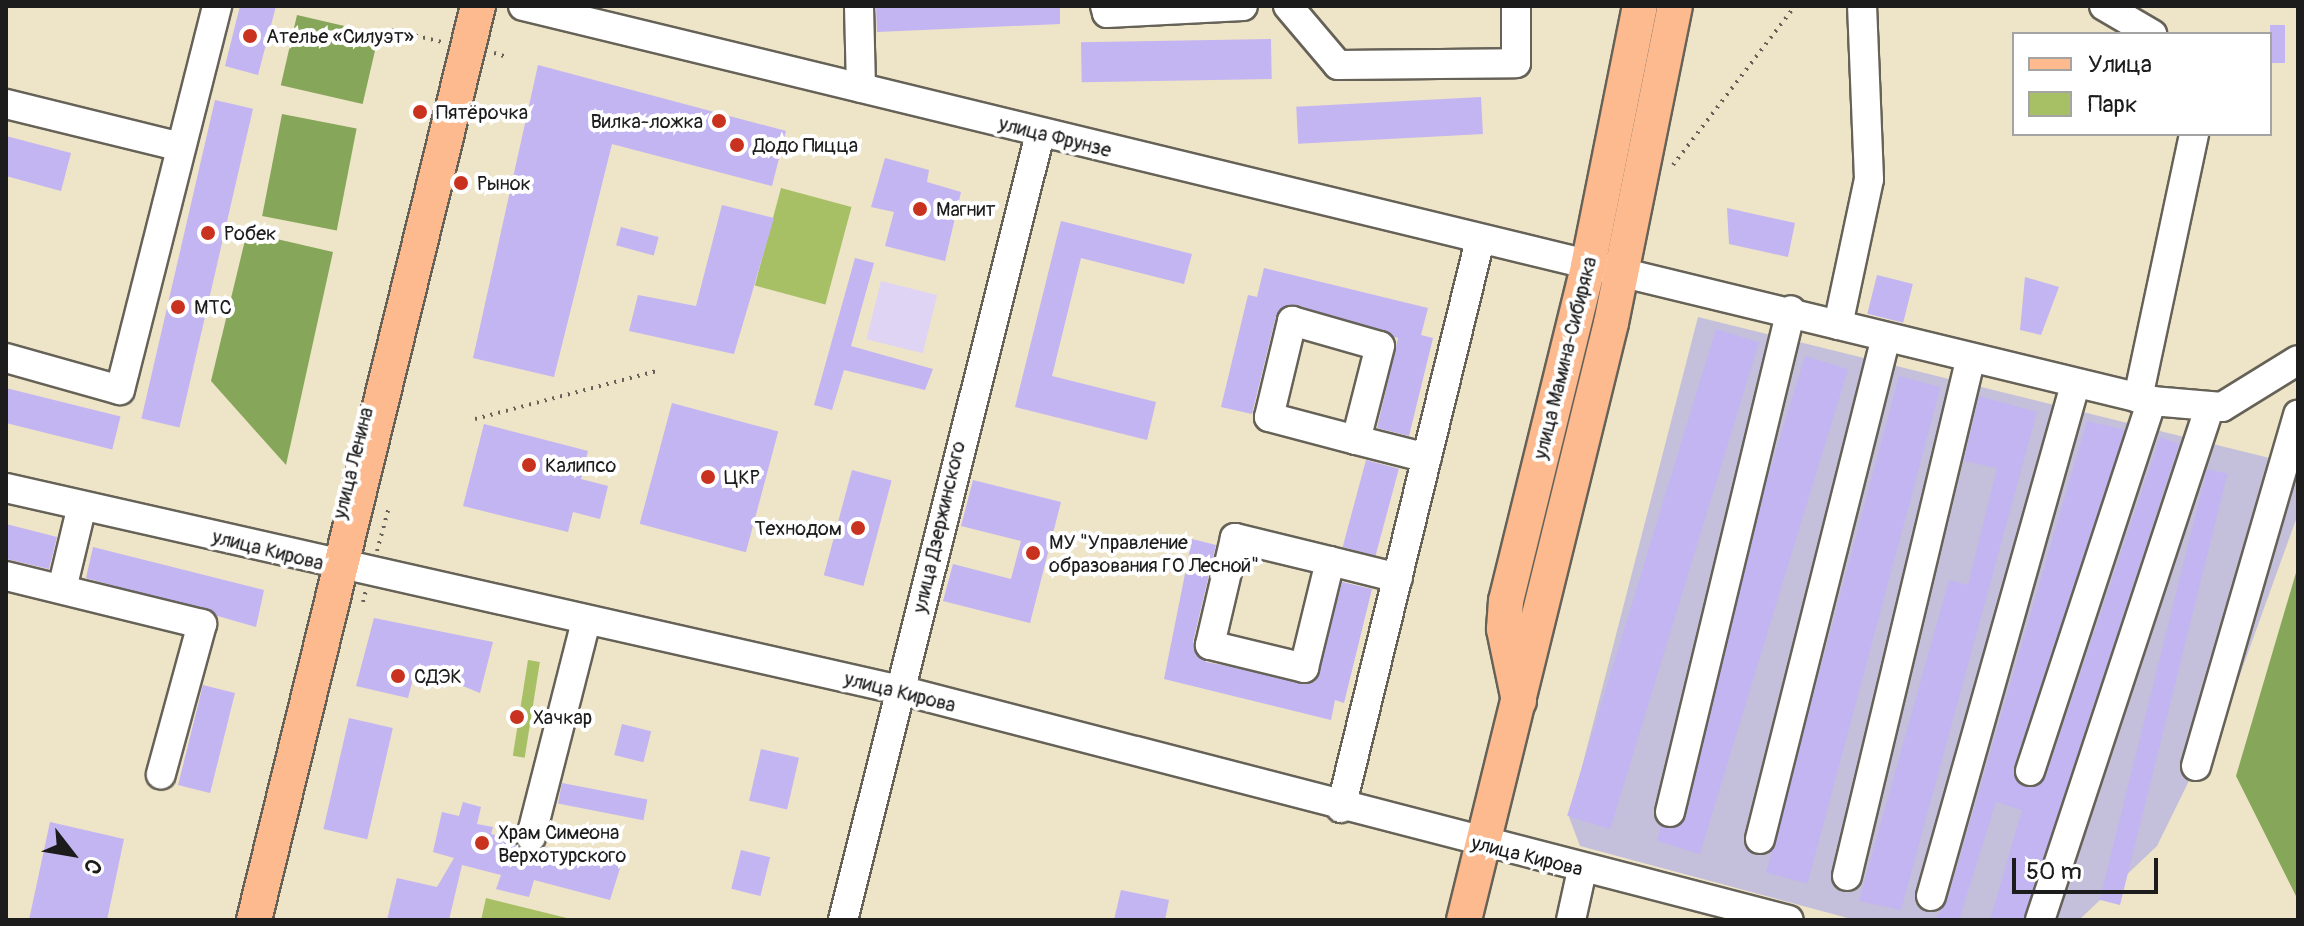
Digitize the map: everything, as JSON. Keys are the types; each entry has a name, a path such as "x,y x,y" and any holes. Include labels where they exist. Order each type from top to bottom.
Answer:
{"main road":[{"name":"улица Ленина","path":"242,920 334,566 465,6"},
{"path":"254,920 334,566 478,6"},
{"name":"улица Мамина-Сибиряка","path":"1521,709 1504,629 1506,601 1588,266 1640,6"},
{"name":"улица Мамина-Сибиряка","path":"1464,920 1521,709 1622,272 1675,6"}],"street":[{"path":"6,358 120,390 217,6"},
{"name":"улица Фрунзе","path":"523,6 1588,266 1791,310 1885,341 2145,400 2210,406"},
{"path":"859,6 861,88"},
{"path":"1105,6 1107,13 1243,6"},
{"path":"1288,6 1338,65 1516,63 1516,6"},
{"path":"1838,325 1869,179 1862,6"},
{"path":"2104,6 2149,32"},
{"path":"6,104 181,147"},
{"name":"улица Дзержинского","path":"843,920 1040,134"},
{"path":"2030,771 2145,400 2194,136"},
{"path":"1341,808 1480,240"},
{"path":"1670,812 1791,310"},
{"path":"1356,440 1380,346 1292,321 1269,417 1356,440 1427,458"},
{"path":"1760,839 1885,341"},
{"path":"2040,920 2210,406 2264,385 2298,360"},
{"path":"1847,876 1970,361"},
{"path":"1931,896 2075,385"},
{"path":"2264,385 2298,404"},
{"path":"2196,766 2298,414"},
{"name":"улица Кирова","path":"6,488 334,566 900,690 1582,870 1705,910 1789,920"},
{"path":"62,589 82,506"},
{"path":"1330,561 1304,668 1210,645 1235,538 1330,561 1398,578"},
{"path":"6,576 202,624 161,774"},
{"path":"531,837 586,621"},
{"path":"1571,920 1582,870"}],"path":[{"path":"1673,165 1795,6"},
{"path":"475,419 657,371"}],"shaded area":[{"path":"881,281 937,295 923,353 866,339"},
{"path":"1698,317 2298,465 2298,514 2237,683 2157,846 2079,920 1855,920 1580,846 1569,817"}],"green space":[{"path":"297,15 379,34 363,104 281,85"},
{"path":"282,114 357,129 337,231 262,216"},
{"path":"781,188 852,207 825,304 755,286"},
{"path":"247,232 333,252 286,465 211,381"},
{"path":"2298,566 2298,900 2236,776"},
{"path":"528,660 540,662 525,758 513,756"},
{"path":"486,898 575,920 481,920"}],"building":[{"name":"Ателье «Силуэт»","path":"240,6 276,6 258,75 225,66"},
{"path":"876,6 1060,6 1060,24 877,32"},
{"path":"2270,25 2285,25 2285,63 2272,63"},
{"path":"1271,39 1272,79 1082,82 1081,42"},
{"path":"538,65 786,131 772,186 612,144 554,377 473,358"},
{"path":"1481,97 1483,134 1298,144 1296,107"},
{"path":"215,100 253,109 179,427 141,419"},
{"path":"6,136 71,153 61,191 6,176"},
{"name":"Магнит","path":"885,158 929,170 927,182 961,192 945,261 885,246 894,212 871,207"},
{"path":"722,205 774,218 734,354 629,331 638,295 696,306"},
{"path":"1727,208 1795,223 1788,257 1729,244"},
{"path":"1061,221 1192,254 1184,284 1081,258 1052,376 1156,402 1147,440 1015,407"},
{"path":"621,227 659,237 654,255 616,245"},
{"path":"855,258 874,263 851,346 933,369 925,390 844,370 832,410 814,405"},
{"path":"1264,268 1428,308 1421,335 1433,338 1409,436 1377,428 1398,338 1297,305 1276,316 1252,414 1221,407 1248,295 1257,297"},
{"path":"1877,275 1913,284 1903,323 1867,314"},
{"path":"2025,277 2059,287 2041,335 2020,330"},
{"path":"1716,329 1759,342 1610,829 1567,816"},
{"path":"1805,356 1848,369 1700,854 1657,841"},
{"path":"1899,376 1941,387 1808,884 1766,872"},
{"path":"6,388 120,417 112,450 6,423"},
{"path":"1979,396 2037,412 1901,910 1859,901 1949,580 1968,585 1997,468 1964,461"},
{"name":"ЦКР","path":"672,403 778,431 746,552 640,524"},
{"path":"2087,421 2125,430 2014,766 2025,787 2046,776 2160,437 2179,444 2023,920 1990,920 2022,810 1996,802 1959,920 1935,920 1947,901"},
{"name":"Калипсо","path":"484,424 588,451 581,479 608,486 600,519 573,512 568,532 463,506"},
{"path":"1366,460 1399,469 1376,556 1343,547"},
{"path":"2207,469 2227,474 2120,905 2100,900"},
{"name":"Технодом","path":"852,470 892,481 863,586 824,575"},
{"name":"МУ \"Управление образования ГО Лесной\"","path":"973,480 1061,502 1030,623 943,601 953,564 1011,579 1021,541 961,526"},
{"path":"6,524 57,537 49,569 6,559"},
{"path":"1192,539 1216,545 1193,642 1206,662 1315,682 1342,582 1372,589 1344,703 1335,700 1331,720 1164,679"},
{"path":"93,547 264,590 256,627 86,578"},
{"path":"374,618 493,642 480,693 416,667 408,698 356,686"},
{"path":"203,685 235,693 210,793 178,785"},
{"path":"349,718 393,728 367,839 323,829"},
{"path":"622,724 651,731 643,762 614,755"},
{"path":"761,749 799,758 787,809 749,801"},
{"path":"562,783 647,800 643,820 558,804"},
{"name":"Храм Симеона Верхотурского","path":"463,802 481,807 477,824 493,827 491,834 515,840 526,853 544,847 621,865 610,900 534,880 529,897 496,889 501,875 462,865 449,920 387,920 397,878 437,887 454,858 433,852 442,812 459,816"},
{"path":"50,822 124,839 107,920 29,920"},
{"path":"741,850 770,857 760,896 731,889"},
{"path":"1121,890 1169,900 1165,920 1114,920"}],"place":[{"name":"Ателье «Силуэт»","path":"250,36"},
{"name":"Пятёрочка","path":"420,112"},
{"name":"Вилка-ложка","path":"719,121"},
{"name":"Додо Пицца","path":"737,145"},
{"name":"Рынок","path":"461,183"},
{"name":"Магнит","path":"920,209"},
{"name":"Робек","path":"208,233"},
{"name":"МТС","path":"178,307"},
{"name":"Калипсо","path":"529,465"},
{"name":"ЦКР","path":"708,477"},
{"name":"Технодом","path":"858,528"},
{"name":"МУ \"Управление образования ГО Лесной\"","path":"1033,553"},
{"name":"СДЭК","path":"398,676"},
{"name":"Хачкар","path":"517,717"},
{"name":"Храм Симеона Верхотурского","path":"482,843"}]}
